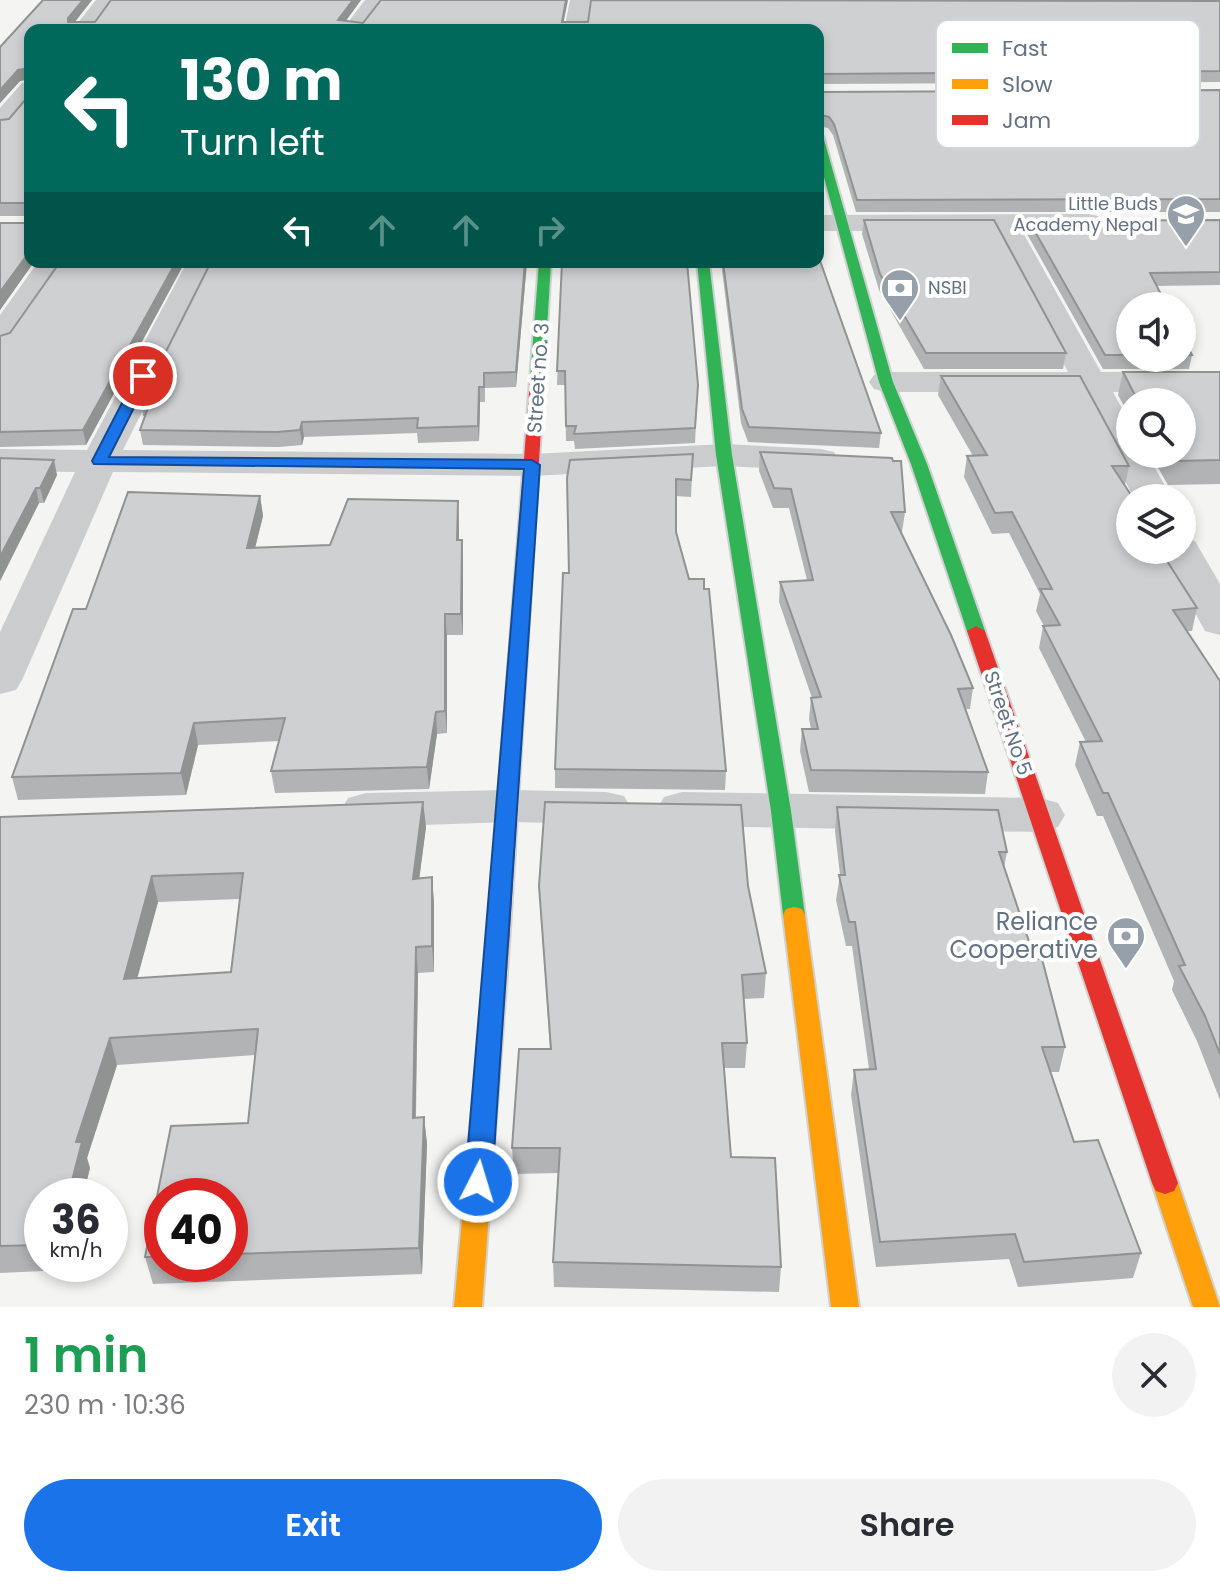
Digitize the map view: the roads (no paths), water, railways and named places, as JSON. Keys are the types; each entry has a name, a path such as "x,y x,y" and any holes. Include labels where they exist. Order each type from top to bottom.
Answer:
{"street":[{"path":"88,24 106,0"},
{"path":"357,24 375,0"},
{"path":"576,24 580,0"},
{"path":"0,123 24,95"},
{"name":"Street No 5","path":"824,180 830,223 886,382 889,463 1040,815 1207,1307"},
{"path":"1003,222 1146,484"},
{"path":"830,223 1112,222"},
{"path":"0,338 49,268"},
{"path":"0,680 99,461 199,268"},
{"name":"Street no. 3","path":"468,1307 509,806 545,268"},
{"path":"704,268 724,455 781,811 845,1307"},
{"path":"886,382 1220,382"},
{"path":"0,460 532,465 724,455 889,463"},
{"path":"1189,564 1220,622"},
{"path":"318,811 509,806 1040,815"}],"place":[{"name":"Little Buds Academy Nepal","path":"1186,248"},
{"name":"NSBI","path":"900,322"},
{"name":"Reliance Cooperative","path":"1126,970"}]}
